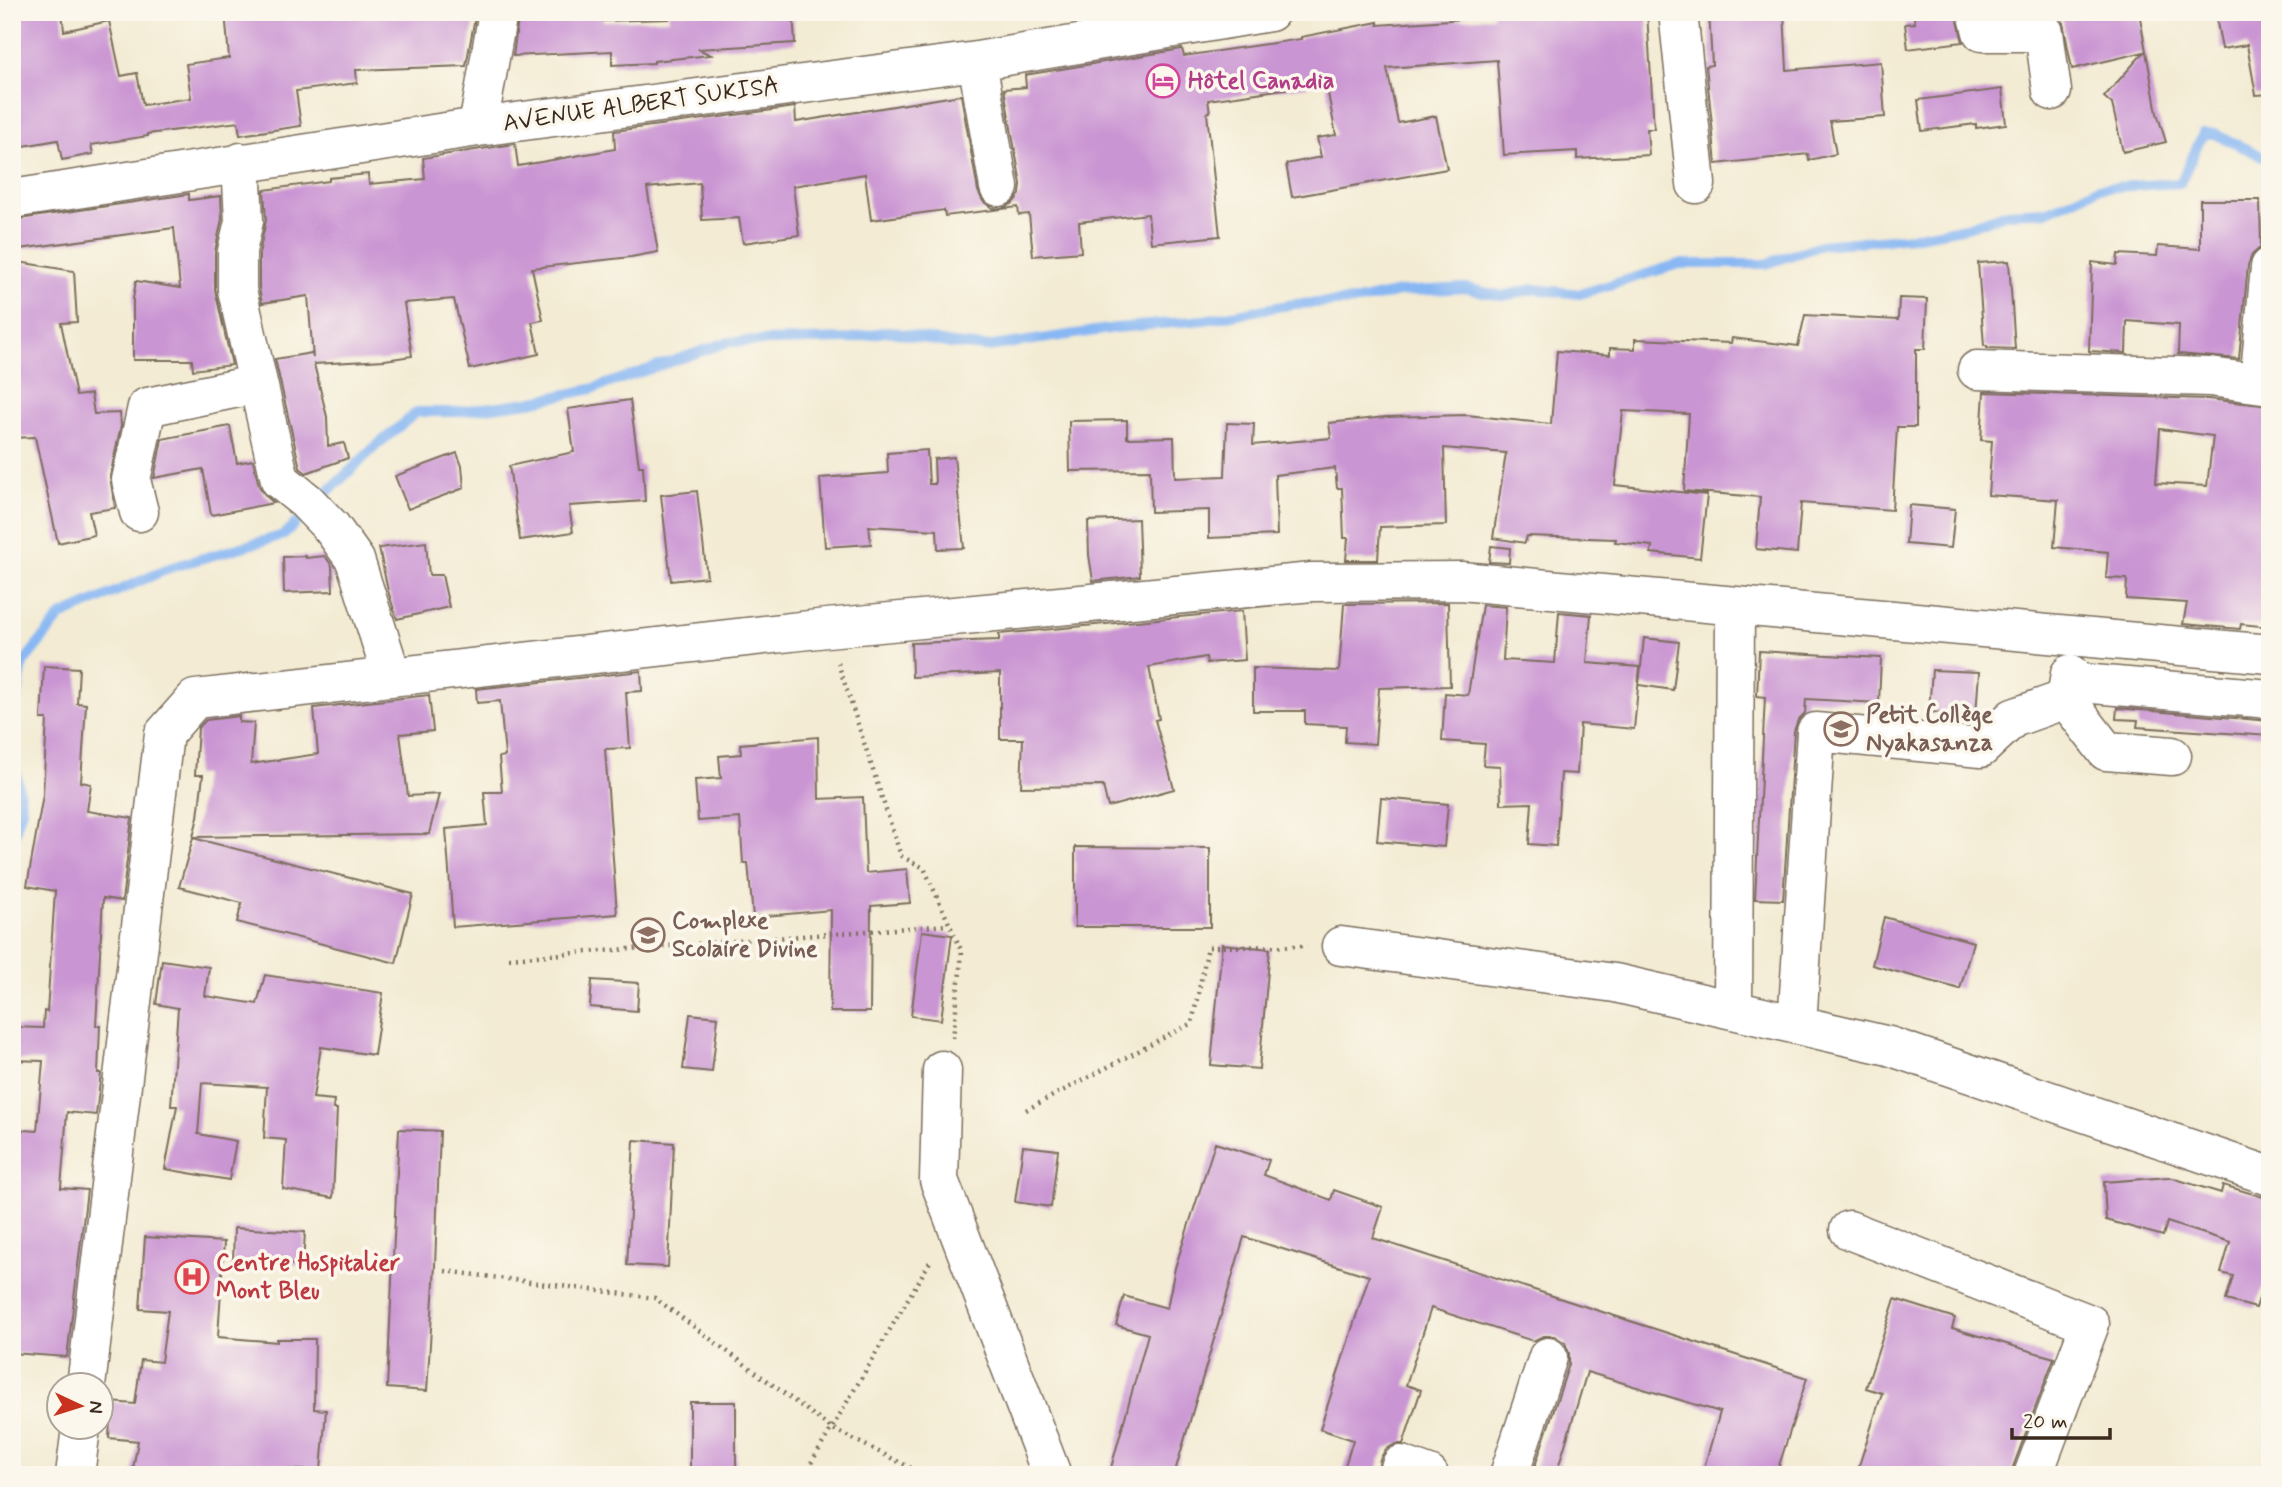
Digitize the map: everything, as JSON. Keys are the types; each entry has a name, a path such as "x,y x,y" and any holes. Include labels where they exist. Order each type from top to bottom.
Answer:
{"street":[{"path":"478,127 499,12"},
{"name":"AVENUE ALBERT SUKISA","path":"12,199 478,127 977,61 1270,12"},
{"path":"1678,12 1696,184"},
{"path":"1977,12 1982,32 2044,32 2052,91"},
{"path":"977,61 999,187"},
{"path":"241,162 244,221 237,251 237,290 280,480 319,515 355,560 391,677"},
{"path":"1978,370 2210,377 2264,384 2270,267"},
{"path":"139,512 131,480 147,407 258,384"},
{"path":"88,1372 163,734 195,699 827,628 1312,582 1461,581 2270,654"},
{"path":"1733,1010 1735,607"},
{"path":"2073,637 2068,691 2106,751 2172,756"},
{"path":"1797,1025 1816,732 1982,748 2013,718 2068,691 2270,699"},
{"path":"1341,946 1615,984 1889,1046 2270,1175"},
{"path":"942,1070 939,1180 1052,1475"},
{"path":"1849,1230 2090,1324 2033,1475"},
{"path":"1510,1475 1548,1357"},
{"path":"75,1475 79,1442"},
{"path":"1398,1475 1401,1465 1429,1475"}],"path":[{"path":"827,628 901,856 924,868 962,952 954,1034 942,1070"},
{"path":"509,958 949,925"},
{"path":"1026,1110 1192,1023 1208,947 1341,946"},
{"path":"804,1475 954,1220"},
{"path":"445,1271 655,1298 831,1428 925,1475"}],"building":[{"path":"12,12 62,12 64,31 109,21 121,76 137,73 143,105 191,98 186,64 229,58 225,12 476,12 466,66 356,70 357,83 296,91 301,126 240,135 238,122 148,134 91,145 93,154 62,160 58,140 12,148"},
{"path":"519,12 602,12 603,21 669,19 668,12 793,12 795,43 698,49 711,55 654,63 612,65 612,51 513,56"},
{"path":"1492,12 1647,12 1654,129 1647,129 1649,155 1577,159 1577,151 1504,155 1497,60 1387,68 1398,123 1436,116 1447,169 1292,197 1286,164 1321,157 1317,138 1336,135 1326,83 1208,100 1210,112 1207,113 1220,236 1151,243 1148,214 1079,222 1081,252 1033,256 1029,214 1019,215 1018,207 1002,209 1013,203 1020,194 1021,184 1004,89 1026,87 1025,75 1182,49 1184,56 1301,39 1378,22 1378,25 1493,17"},
{"path":"1709,12 1784,12 1787,70 1881,62 1885,117 1830,121 1836,154 1809,160 1808,154 1716,164 1706,66 1712,65"},
{"path":"1913,12 1956,12 1963,42 1908,49 1905,24 1915,23"},
{"path":"2061,12 2139,12 2157,113 2166,142 2123,152 2112,104 2104,97 2144,52 2072,69"},
{"path":"2215,12 2270,12 2270,94 2256,95 2247,45 2222,49"},
{"path":"2002,89 2006,124 1976,128 1976,124 1922,131 1918,100"},
{"path":"961,95 978,191 983,201 992,208 1002,209 945,216 944,210 871,220 865,174 793,186 799,235 743,243 739,218 702,220 700,183 647,188 658,252 532,268 543,320 532,322 539,354 470,369 454,299 404,303 412,356 314,364 327,417 328,446 344,443 348,458 306,473 300,468 275,359 312,353 313,358 308,296 262,303 259,254 266,220 264,190 368,174 369,184 425,179 423,158 515,144 518,166 615,149 614,131 795,107 796,122"},
{"path":"189,194 189,200 221,196 222,219 215,251 215,290 232,365 193,370 192,360 133,360 133,299 136,281 180,288 174,228 12,250 12,220"},
{"path":"2200,200 2260,200 2261,247 2252,255 2248,265 2239,359 2178,354 2179,325 2127,321 2126,353 2089,351 2092,262 2117,265 2118,254 2157,256 2158,246 2200,249"},
{"path":"12,261 74,271 77,322 61,323 76,396 91,394 94,414 120,413 121,426 110,476 115,508 89,512 94,535 58,543 35,437 12,438"},
{"path":"2009,261 2015,349 1987,348 1984,346 1978,263"},
{"path":"1899,298 1927,299 1925,349 1916,349 1916,427 1897,427 1892,510 1801,503 1797,553 1756,549 1760,497 1684,491 1689,414 1623,411 1615,485 1707,495 1700,558 1651,553 1652,546 1615,542 1616,539 1527,536 1525,543 1493,538 1506,453 1444,448 1446,525 1380,527 1378,560 1346,560 1348,538 1344,538 1342,488 1337,488 1335,468 1275,475 1277,535 1209,538 1209,510 1151,512 1150,470 1070,471 1069,421 1127,420 1127,438 1174,437 1175,478 1225,476 1227,423 1254,424 1253,445 1331,438 1329,423 1386,417 1467,415 1551,424 1557,351 1610,355 1610,348 1635,349 1635,339 1731,343 1732,338 1798,346 1805,315 1898,320"},
{"path":"1984,392 2208,399 2270,406 2270,627 2241,624 2240,629 2183,624 2187,603 2126,599 2127,579 2106,578 2108,552 2054,547 2058,500 1988,495 1992,441 1981,440","holes":["2160,429 2213,436 2207,486 2156,483"]},
{"path":"630,400 639,466 643,466 645,501 569,506 573,532 520,540 509,466 574,452 568,409"},
{"path":"230,426 237,463 253,460 259,486 274,503 211,515 203,469 154,478 162,439"},
{"path":"927,450 929,484 935,484 934,459 954,457 964,548 938,549 937,530 869,526 871,544 825,547 820,478 888,473 887,453"},
{"path":"457,453 462,466 464,488 408,509 395,476"},
{"path":"697,491 707,577 671,581 661,495"},
{"path":"1909,505 1955,509 1951,548 1906,544"},
{"path":"1138,519 1140,576 1093,581 1088,521"},
{"path":"426,542 429,575 442,575 449,607 397,619 379,548"},
{"path":"1491,546 1510,548 1509,563 1489,562"},
{"path":"325,556 332,566 333,591 284,593 283,557"},
{"path":"1448,603 1450,686 1379,688 1375,744 1345,742 1346,726 1305,724 1305,711 1253,711 1253,668 1339,671 1344,604"},
{"path":"1482,605 1506,607 1503,660 1555,663 1559,612 1591,615 1587,663 1640,667 1634,729 1580,724 1577,774 1561,773 1556,846 1529,844 1532,803 1501,804 1500,766 1483,765 1485,744 1442,741 1445,693 1468,695"},
{"path":"1242,611 1245,660 1207,663 1206,657 1149,667 1159,719 1155,720 1174,789 1108,807 1103,786 1021,787 1023,739 1000,739 1000,673 912,677 911,643 999,640 999,634"},
{"path":"1644,638 1679,642 1673,690 1639,685"},
{"path":"1759,651 1881,658 1879,703 1806,699 1805,713 1798,720 1794,731 1783,900 1755,899 1765,697 1757,696"},
{"path":"44,666 79,668 77,703 86,704 81,782 91,784 87,811 132,818 122,901 103,898 96,1026 100,1026 98,1073 101,1073 96,1115 67,1112 61,1188 87,1190 67,1357 12,1353 12,1129 37,1131 43,1061 12,1060 12,1027 43,1028 44,1011 47,1012 55,891 27,886 43,795 47,719 41,719"},
{"path":"1932,670 1979,672 1976,715 1929,712"},
{"path":"641,671 642,691 626,692 630,748 605,749 617,914 453,927 446,829 487,825 484,792 502,792 499,757 505,756 500,701 477,703 476,689"},
{"path":"429,695 433,731 400,734 408,796 439,794 429,834 193,837 203,775 195,775 198,728 206,720 239,716 239,722 254,723 251,764 318,754 314,708"},
{"path":"2117,708 2270,721 2270,736 2137,727 2138,720 2116,719"},
{"path":"818,737 819,799 863,797 866,873 907,869 910,903 871,906 870,1012 830,1012 831,910 753,917 748,863 743,863 740,818 698,821 695,780 721,778 719,756 741,754 740,744"},
{"path":"1381,798 1448,804 1444,847 1377,841"},
{"path":"193,838 413,894 396,963 237,922 242,903 179,887"},
{"path":"1075,847 1210,848 1210,927 1075,927"},
{"path":"1884,917 1973,942 1960,989 1872,965"},
{"path":"922,931 952,935 941,1020 911,1016"},
{"path":"1222,944 1270,949 1259,1069 1211,1065"},
{"path":"162,960 209,967 205,996 257,1004 265,975 383,993 374,1055 321,1047 313,1098 334,1100 333,1109 337,1109 333,1198 283,1189 286,1140 264,1138 267,1087 202,1083 198,1134 236,1141 229,1180 165,1169 177,1106 171,1106 178,1008 156,1004"},
{"path":"592,980 639,983 637,1011 590,1007"},
{"path":"690,1014 718,1017 712,1072 683,1069"},
{"path":"399,1129 440,1131 427,1391 387,1388"},
{"path":"634,1140 674,1143 668,1267 627,1265"},
{"path":"1215,1143 1269,1160 1264,1175 1331,1200 1334,1190 1383,1207 1373,1238 1807,1378 1776,1475 1702,1475 1720,1412 1587,1372 1556,1475 1532,1475 1569,1364 1565,1343 1554,1336 1543,1336 1533,1341 1431,1308 1406,1385 1421,1390 1403,1444 1386,1449 1380,1459 1377,1475 1342,1475 1353,1440 1320,1429 1369,1276 1244,1237 1174,1475 1109,1475 1148,1334 1116,1325 1124,1296 1167,1308 1175,1268"},
{"path":"1023,1146 1058,1150 1051,1207 1015,1202"},
{"path":"2169,1177 2221,1193 2223,1185 2270,1199 2270,1264 2256,1308 2226,1300 2233,1276 2221,1273 2230,1242 2167,1222 2163,1236 2106,1220 2104,1182"},
{"path":"234,1228 305,1232 303,1265 233,1262"},
{"path":"145,1237 224,1242 218,1337 277,1342 277,1339 315,1339 314,1409 326,1410 321,1470 280,1470 280,1475 233,1475 165,1466 163,1475 132,1475 138,1441 116,1439 116,1402 135,1404 141,1360 161,1362 168,1311 140,1309"},
{"path":"1895,1299 1955,1318 1952,1328 2054,1358 2010,1475 1856,1475 1882,1393 1866,1388"},
{"path":"690,1402 736,1402 736,1475 690,1475"}],"waterway":[{"path":"318,501 376,446 417,412 455,412 529,402 592,389 728,342 848,339 888,331 951,344 987,347 1116,328 1204,320 1294,304 1358,301 1399,292 1465,288 1502,296 1535,289 1580,294 1679,264 1766,264 1821,245 1912,237 1967,227 2008,213 2048,211 2099,188 2180,183 2203,134 2215,134 2270,160"},
{"path":"12,727 23,663 61,616 172,567 284,535 307,512"},
{"path":"12,748 22,809 12,843"}],"place":[{"name":"Hôtel Canadia","path":"1163,81"},
{"name":"Petit Collège Nyakasanza","path":"1841,729"},
{"name":"Complexe Scolaire Divine","path":"648,935"},
{"name":"Centre Hospitalier Mont Bleu","path":"192,1277"}]}
